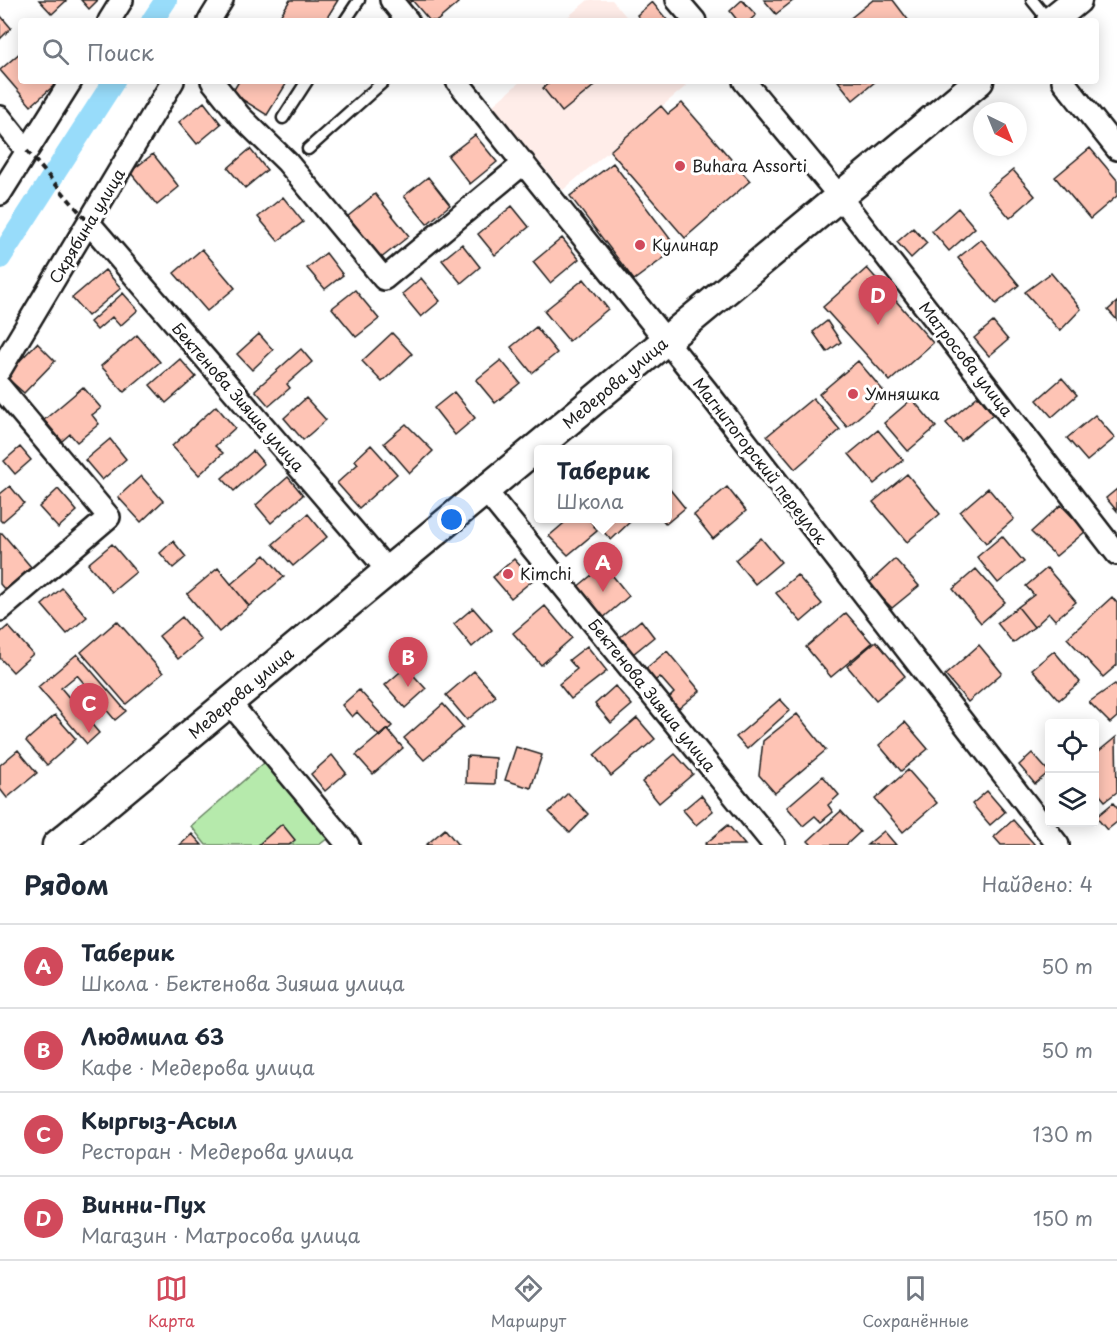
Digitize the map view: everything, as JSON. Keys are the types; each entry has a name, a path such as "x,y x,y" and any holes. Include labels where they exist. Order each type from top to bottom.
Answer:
{"main road":[{"path":"1054,18 1077,0"},
{"name":"Медерова улица","path":"539,445 975,84"},
{"name":"Медерова улица","path":"57,845 534,449"}],"street":[{"path":"111,18 122,0"},
{"path":"211,18 222,0"},
{"path":"391,0 406,18"},
{"path":"678,0 693,18"},
{"path":"0,194 69,84"},
{"name":"Скрябина улица","path":"0,370 171,84"},
{"path":"214,84 240,116 287,162 384,279 524,164"},
{"name":"Магнитогорский переулок","path":"459,84 666,340 1058,845"},
{"name":"Матросова улица","path":"746,84 840,197 1117,554"},
{"path":"1065,84 1117,149"},
{"path":"0,117 27,151"},
{"name":"Бектенова Зияша улица","path":"89,223 388,571"},
{"path":"0,387 109,518 0,610"},
{"name":"Бектенова Зияша улица","path":"485,490 774,845"},
{"path":"229,702 348,845"}],"lane":[{"path":"347,18 359,0"},
{"path":"1032,0 1047,18"},
{"path":"283,118 305,84"},
{"path":"308,149 381,84"}],"path":[{"path":"27,151 89,223"}],"shaded area":[{"path":"588,0 612,0 627,18 567,18"},
{"path":"518,84 684,84 686,86 563,190 492,106"}],"green space":[{"path":"264,763 328,838 319,845 206,845 191,826"}],"building":[{"path":"39,0 67,0 52,14"},
{"path":"81,0 98,0 89,9"},
{"path":"290,0 338,0 327,18 279,18"},
{"path":"412,0 455,0 458,3 440,18 427,18"},
{"path":"742,0 756,15 752,18 736,18 730,11"},
{"path":"764,0 794,0 776,14"},
{"path":"873,0 893,0 907,18 851,18"},
{"path":"652,2 665,18 640,18 637,15"},
{"path":"0,15 11,28 0,39"},
{"path":"18,55 18,84 56,84 31,106 0,70"},
{"path":"237,84 286,84 267,115 232,93"},
{"path":"548,84 596,84 562,112 543,88"},
{"path":"840,84 872,84 853,100"},
{"path":"204,102 221,124 197,144 179,122"},
{"name":"Buhara Assorti","path":"682,103 750,181 685,238 610,151 661,106 668,114"},
{"path":"475,135 497,162 470,184 448,156"},
{"path":"1090,148 1117,180 1117,196 1090,219 1055,177"},
{"path":"250,149 267,170 245,188 228,168"},
{"path":"153,154 179,187 157,205 130,172"},
{"path":"613,163 677,248 634,280 570,196"},
{"path":"1013,170 1035,196 1010,218 987,191"},
{"path":"428,177 450,205 427,224 404,196"},
{"path":"375,194 409,236 380,259 347,217"},
{"path":"283,197 303,222 278,241 258,217"},
{"path":"512,206 529,227 495,255 478,234"},
{"path":"958,208 975,228 949,251 932,231"},
{"path":"913,228 927,243 911,258 897,242"},
{"path":"562,238 579,259 550,283 533,262"},
{"path":"981,239 1019,285 996,304 958,258"},
{"path":"462,244 480,267 461,283 442,260"},
{"path":"202,249 235,288 207,311 174,273"},
{"path":"326,253 343,275 325,289 307,268"},
{"path":"867,268 933,343 890,381 823,307"},
{"path":"105,270 121,288 88,316 72,298"},
{"path":"1051,273 1081,309 1060,331 1025,292"},
{"path":"421,278 440,301 421,317 402,294"},
{"path":"584,279 608,309 569,341 544,311"},
{"path":"355,290 379,319 356,337 332,308"},
{"path":"123,293 138,310 120,326 112,317 97,330 90,322"},
{"path":"1117,302 1117,320 1108,310"},
{"path":"827,321 841,342 827,352 813,332"},
{"path":"993,322 1008,340 989,356 974,338"},
{"path":"536,327 557,353 532,373 511,347"},
{"path":"392,333 412,354 382,382 362,361"},
{"path":"259,334 273,350 252,370 237,354"},
{"path":"137,335 160,362 124,392 101,366"},
{"path":"37,343 55,361 24,393 5,376"},
{"path":"301,349 312,362 287,384 290,388 269,406 255,390"},
{"path":"180,359 196,377 166,403 150,385"},
{"path":"501,360 520,383 495,403 476,380"},
{"name":"Умняшка","path":"858,361 886,394 847,427 819,394"},
{"path":"1062,378 1077,395 1052,417 1037,400"},
{"path":"83,387 101,408 92,415 99,424 77,442 70,434 62,441 44,420"},
{"path":"454,392 475,418 455,435 434,408"},
{"path":"978,396 993,414 961,441 946,423"},
{"path":"306,398 326,420 303,440 284,418"},
{"path":"813,398 840,430 795,469 767,436"},
{"path":"912,399 936,427 908,451 884,423"},
{"path":"216,406 235,428 215,446 223,453 199,475 172,446"},
{"path":"1095,415 1115,438 1087,461 1067,438"},
{"path":"406,424 433,451 410,473 384,443"},
{"path":"878,430 903,460 874,484 849,454"},
{"path":"110,439 126,459 102,480 85,460"},
{"path":"371,445 397,474 359,508 337,483 358,464 355,460"},
{"path":"20,447 31,460 15,474 4,461"},
{"path":"253,451 264,464 234,491 222,478"},
{"path":"907,474 940,514 907,542 873,502"},
{"path":"141,476 163,501 141,522 118,497"},
{"path":"288,477 303,495 271,523 256,505"},
{"path":"10,486 24,503 2,522 0,520 0,494"},
{"path":"727,487 746,511 713,539 694,515"},
{"path":"988,488 1014,519 986,543 960,512"},
{"path":"58,489 77,511 58,528 39,507"},
{"path":"1117,489 1117,511 1106,498"},
{"path":"672,492 685,508 672,519"},
{"path":"1061,505 1086,531 1056,556 1031,532"},
{"path":"308,514 327,537 293,566 273,544"},
{"path":"564,523 592,523 597,531 568,555 549,536"},
{"path":"596,523 629,523 611,540"},
{"path":"2,533 31,567 5,590 0,584 0,534"},
{"path":"1002,536 1024,562 998,583 977,557"},
{"path":"761,538 781,562 755,584 735,560"},
{"path":"173,541 186,557 173,568 160,553"},
{"path":"112,544 136,572 112,592 88,564"},
{"path":"265,555 284,577 249,606 231,584"},
{"path":"514,559 533,580 511,598 493,577"},
{"path":"895,559 919,586 892,608 868,584"},
{"path":"604,565 629,596 602,619 576,588"},
{"path":"218,568 249,606 219,632 187,594"},
{"path":"1047,568 1076,602 1055,620 1049,613 1034,627 1018,607 1034,595 1026,586"},
{"path":"976,569 1005,602 981,623 953,589"},
{"path":"797,575 822,604 801,622 776,593"},
{"path":"62,588 87,617 67,634 42,605"},
{"path":"1112,597 1117,603 1117,665 1103,677 1067,638"},
{"path":"545,606 572,638 541,665 513,633"},
{"path":"1018,607 1034,627 1013,643 997,623"},
{"path":"473,608 492,630 472,647 454,624"},
{"path":"846,613 872,643 831,677 806,647"},
{"path":"182,617 201,640 178,659 159,636"},
{"path":"641,620 654,637 633,654 620,637"},
{"path":"117,621 163,673 126,704 81,652"},
{"path":"8,626 33,654 13,672 0,658 0,633"},
{"path":"876,641 905,676 876,700 847,666"},
{"path":"979,645 1002,673 968,702 945,675"},
{"path":"587,646 607,671 571,699 559,684 577,669 569,660"},
{"path":"667,651 700,691 678,709 669,698 674,693 660,677 654,681 644,670"},
{"path":"1054,651 1080,682 1059,700 1032,669"},
{"path":"77,654 126,711 115,720 77,675 61,688 99,733 87,744 38,687"},
{"path":"406,667 426,689 405,708 385,685"},
{"path":"474,671 496,696 467,720 446,695"},
{"path":"1115,684 1117,686 1117,717 1110,723 1089,702"},
{"path":"615,686 632,705 611,723 595,704"},
{"path":"359,690 392,726 380,737 357,712 352,717 342,705"},
{"path":"780,699 790,710 747,749 736,737"},
{"path":"443,704 463,727 424,760 404,738"},
{"path":"797,714 826,750 775,793 759,775 763,741"},
{"path":"55,715 76,739 47,765 26,741"},
{"path":"637,718 655,739 611,776 594,755"},
{"path":"905,722 928,749 901,771 879,745"},
{"path":"387,729 403,748 373,774 356,755"},
{"path":"1116,737 1117,792 1105,801 1099,794 1099,751"},
{"path":"516,747 542,755 531,788 505,780"},
{"path":"18,750 37,773 7,798 0,789 0,765"},
{"path":"1032,753 1045,768 1045,775 1035,784 1019,765"},
{"path":"675,754 693,774 659,803 642,782"},
{"path":"332,755 346,773 325,791 311,774"},
{"path":"467,756 496,758 495,784 466,783"},
{"path":"908,770 937,803 903,832 875,799"},
{"path":"823,776 839,795 828,805 833,812 821,822 815,816 803,826 787,807"},
{"path":"987,791 1005,812 990,825 972,804"},
{"path":"568,793 588,814 570,833 549,812"},
{"path":"701,795 713,811 696,825 683,810"},
{"path":"1113,803 1117,808 1117,822 1107,830 1099,821 1099,815"},
{"path":"841,811 860,832 846,845 812,845 808,841"},
{"path":"1013,820 1035,845 1001,845 994,837"},
{"path":"282,824 295,840 289,845 258,845"},
{"path":"728,825 745,845 705,844"},
{"path":"445,829 458,845 426,845"},
{"path":"884,831 896,845 867,845"},
{"path":"192,834 202,845 180,845"}],"waterway":[{"path":"154,18 166,0"},
{"path":"0,258 112,84"}],"place":[{"name":"Buhara Assorti","path":"680,166"},
{"name":"Кулинар","path":"640,245"},
{"name":"Винни-Пух","path":"878,325"},
{"name":"Умняшка","path":"853,394"},
{"name":"Kimchi","path":"508,574"},
{"name":"Таберик","path":"603,592"},
{"name":"Людмила 63","path":"408,687"},
{"name":"Кыргыз-Асыл","path":"89,733"}]}
